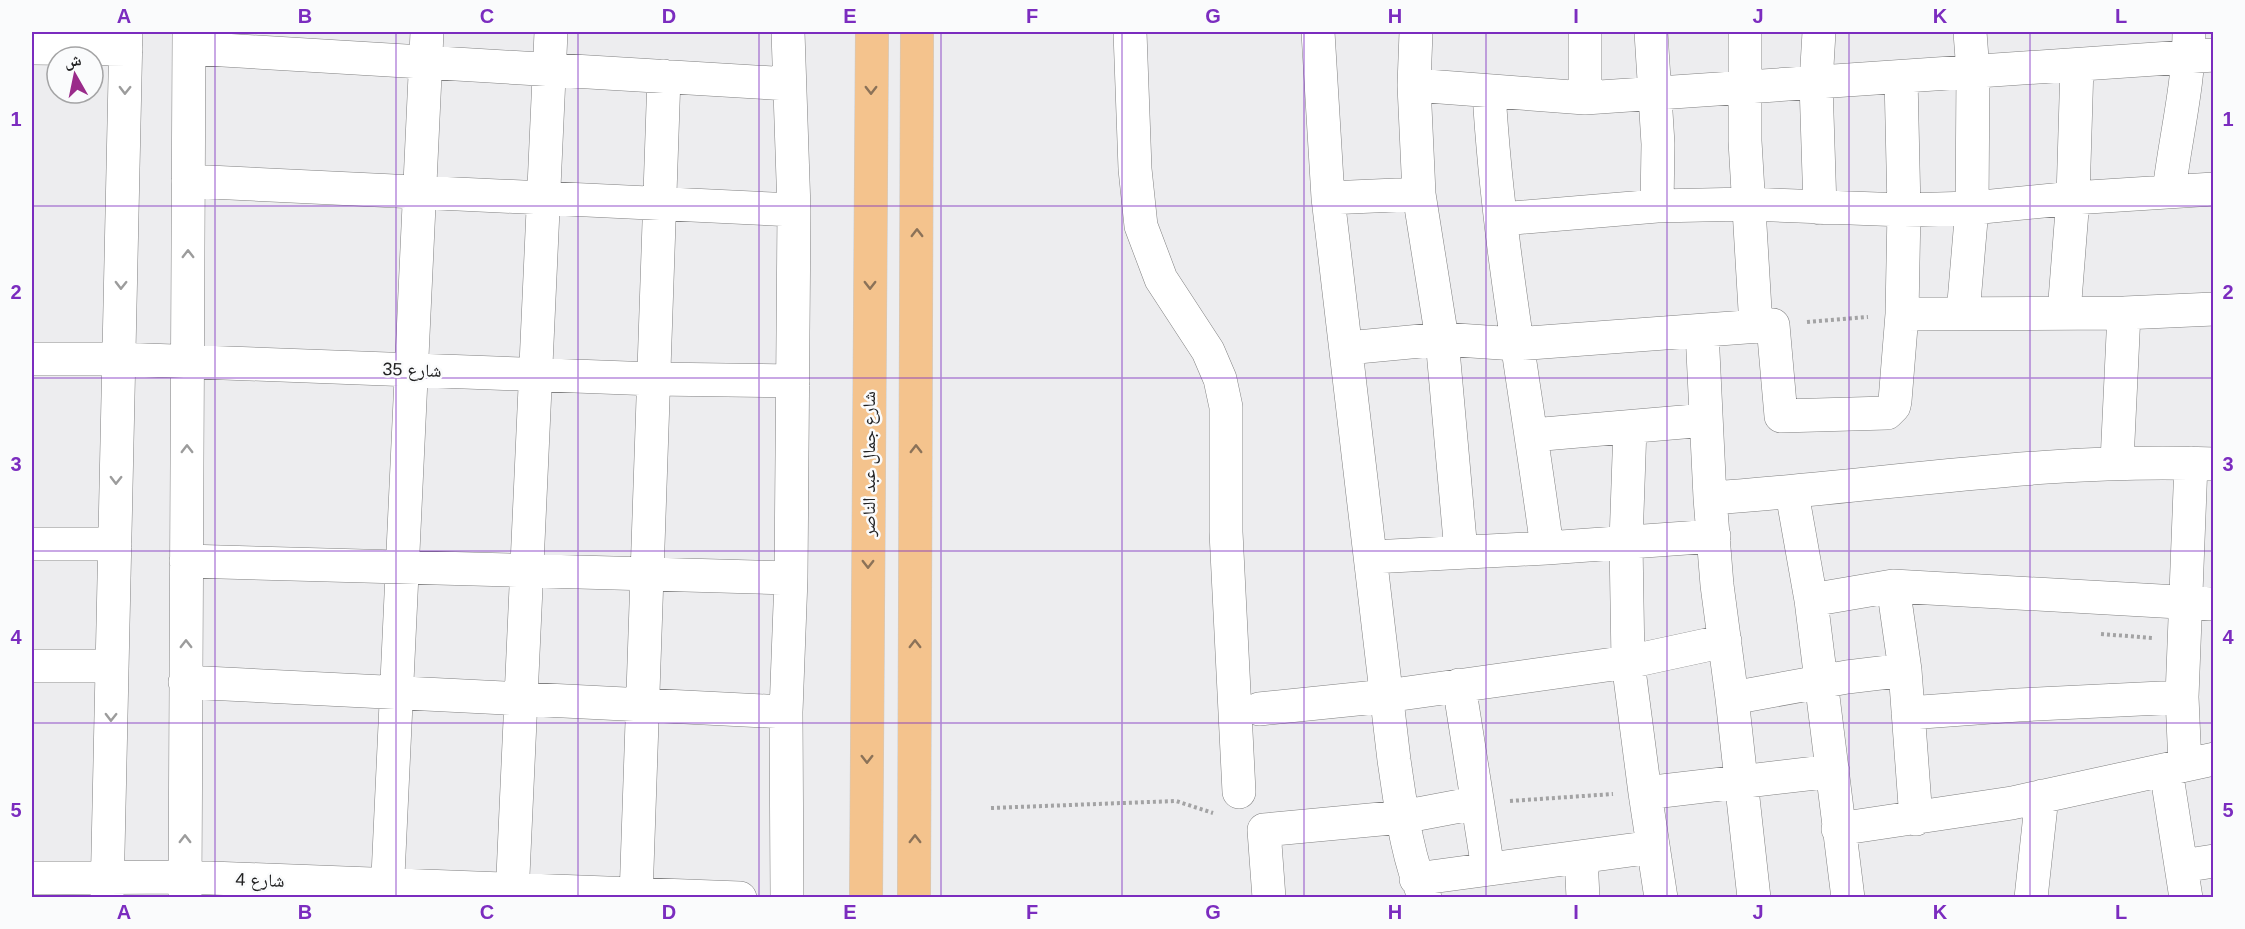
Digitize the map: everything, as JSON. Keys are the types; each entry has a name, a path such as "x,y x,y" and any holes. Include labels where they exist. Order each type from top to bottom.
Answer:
{"main road":[{"name":"شارع جمال عبد الناصر","path":"866,897 872,32"},
{"path":"914,897 917,32"}],"street":[{"path":"512,893 551,32"},
{"path":"787,897 786,712 791,578 794,210 788,32"},
{"path":"1130,32 1135,169 1141,226 1161,279 1208,351 1220,379 1226,407 1226,532 1239,792"},
{"path":"1318,32 1328,198 1372,557 1386,696 1402,817 1420,888 1488,870 1653,847"},
{"path":"1416,32 1414,85 1419,194 1442,339 1461,552"},
{"path":"1585,32 1585,98"},
{"path":"1651,32 1658,144 1657,206"},
{"path":"1745,32 1745,141 1748,204 1764,326 1781,416 1887,412 1894,406 1902,314 1904,210 1901,77"},
{"path":"1819,32 1816,83 1820,208"},
{"path":"1963,314 1972,208 1973,72 1970,32"},
{"path":"32,48 126,40 107,888"},
{"path":"185,887 189,40 426,47 549,70 789,84"},
{"path":"388,891 426,47"},
{"path":"1414,85 1585,98 2077,65 2197,48 2174,145 2169,192"},
{"path":"2064,313 2073,198 2077,65"},
{"path":"636,896 664,76"},
{"path":"1490,92 1493,165 1516,344 1532,435 1547,548"},
{"path":"188,181 794,210"},
{"path":"1501,219 1657,206 1748,204 1904,210 1972,208 2073,198 2214,189"},
{"path":"1328,198 1419,194"},
{"path":"1902,314 2124,313 2214,309"},
{"path":"2117,462 2124,313"},
{"path":"1347,348 1442,339 1516,344 1764,326"},
{"path":"1702,331 1710,498 1717,585 1754,897"},
{"name":"شارع 35","path":"32,359 119,359 654,379 793,381"},
{"path":"1532,435 1706,420"},
{"path":"1630,428 1626,543 1628,662 1661,897"},
{"path":"1710,498 1792,493 1937,476 2117,462 2202,464 2200,604 2184,641 2182,697 2198,863 2186,897"},
{"path":"1792,493 1811,600 1848,897"},
{"path":"1372,557 1714,536"},
{"path":"32,544 115,544"},
{"path":"186,561 791,578"},
{"path":"1811,600 1893,586 2200,604"},
{"path":"1893,586 1905,670 1916,819"},
{"path":"1259,709 1386,696 1628,662 1725,641"},
{"path":"32,666 112,666"},
{"path":"1732,698 1847,677 1905,670"},
{"path":"185,682 786,712"},
{"path":"1459,685 1488,870"},
{"path":"1908,713 2182,697"},
{"path":"1838,829 2012,803 2188,764"},
{"path":"1645,792 1833,771"},
{"path":"2031,897 2042,796"},
{"path":"1269,897 1264,830 1402,817 1476,803"},
{"path":"1581,857 1583,897"},
{"name":"شارع 4","path":"32,878 107,888 185,887 740,897"}],"path":[{"path":"1764,326 1902,314"},
{"path":"2096,634 2184,641"},
{"path":"1476,803 1645,792"},
{"path":"991,808 1176,801 1264,830"}]}
